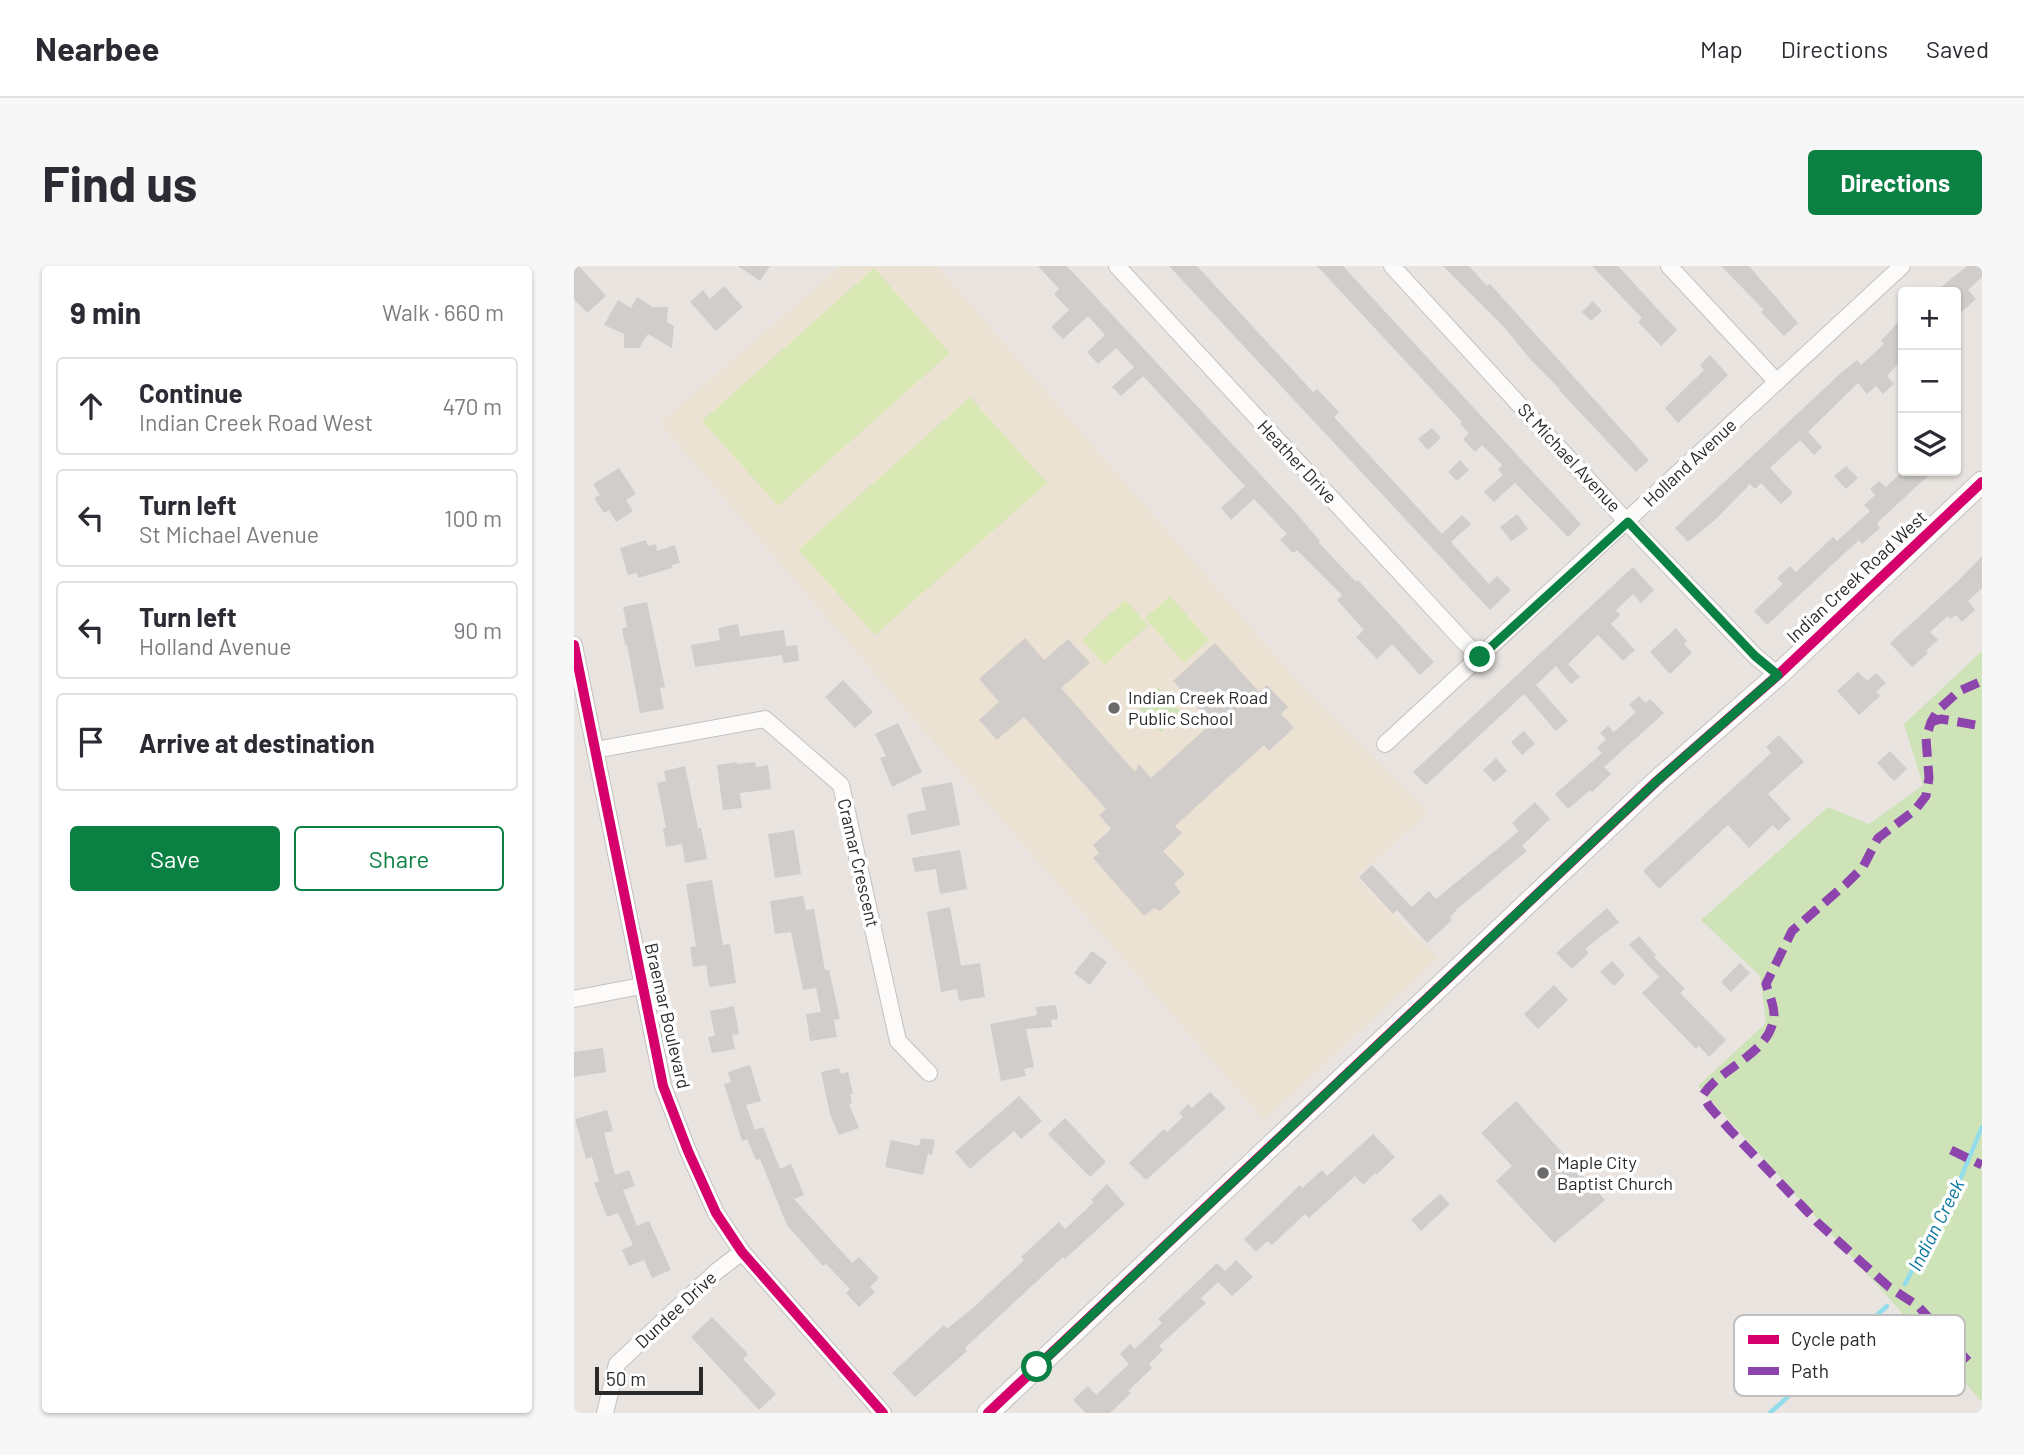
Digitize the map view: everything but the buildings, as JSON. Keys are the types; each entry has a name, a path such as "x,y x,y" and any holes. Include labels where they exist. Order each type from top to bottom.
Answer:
{"street":[{"name":"Heather Drive","path":"1117,266 1480,657"},
{"name":"St Michael Avenue","path":"1392,266 1628,522 1755,656 1778,675"},
{"path":"1670,266 1777,382"},
{"name":"Holland Avenue","path":"1385,744 1902,266"},
{"name":"Indian Creek Road West","path":"988,1413 1657,781 1778,675 1982,482"},
{"name":"Braemar Boulevard","path":"574,645 663,1086 688,1151 716,1213 742,1252 883,1413"},
{"name":"Cramar Crescent","path":"595,750 765,719 841,785 898,1041 929,1073"},
{"path":"574,999 641,986"},
{"name":"Dundee Drive","path":"605,1413 617,1364 717,1271 742,1252"}],"shaded area":[{"name":"Indian Creek Road Public School","path":"841,266 937,266 1307,692 1428,813 1356,878 1438,958 1264,1120 660,423"}],"green space":[{"path":"874,268 950,353 778,506 702,421"},
{"path":"970,397 1047,483 875,635 798,550"},
{"path":"1170,596 1209,640 1184,663 1145,618"},
{"path":"1125,600 1148,625 1105,665 1082,640"},
{"path":"1982,651 1982,1402 1965,1383 1965,1315 1904,1315 1698,1086 1766,1023 1760,976 1701,920 1828,807 1869,824 1923,785 1904,724"},
{"path":"1158,687 1182,713 1161,732 1137,706"}],"waterway":[{"name":"Indian Creek","path":"1905,1284 1959,1182 1982,1127"},
{"name":"Indian Creek","path":"1877,1315 1887,1306"},
{"name":"Indian Creek","path":"1770,1413 1789,1396"}],"marked path":[{"path":"1926,1315 1918,1306 1889,1287 1818,1223 1730,1130 1703,1095 1721,1076 1765,1040 1774,1015 1766,984 1792,931 1863,867 1878,838 1915,810 1926,796 1929,778 1926,738 1931,722 1938,710 1959,691 1982,681"},
{"path":"1931,722 1941,719 1982,726"},
{"path":"1951,1150 1982,1165"},
{"path":"1965,1358 1968,1361"}],"cycle path":[{"path":"988,1413 1657,781 1778,675 1982,482"},
{"path":"574,645 663,1086 688,1151 716,1213 742,1252 883,1413"}],"place":[{"name":"Indian Creek Road Public School","path":"1114,708"},
{"name":"Maple City Baptist Church","path":"1543,1173"}],"route":[{"path":"1037,1367 1657,781 1778,675 1755,656 1628,522 1480,657"}]}
